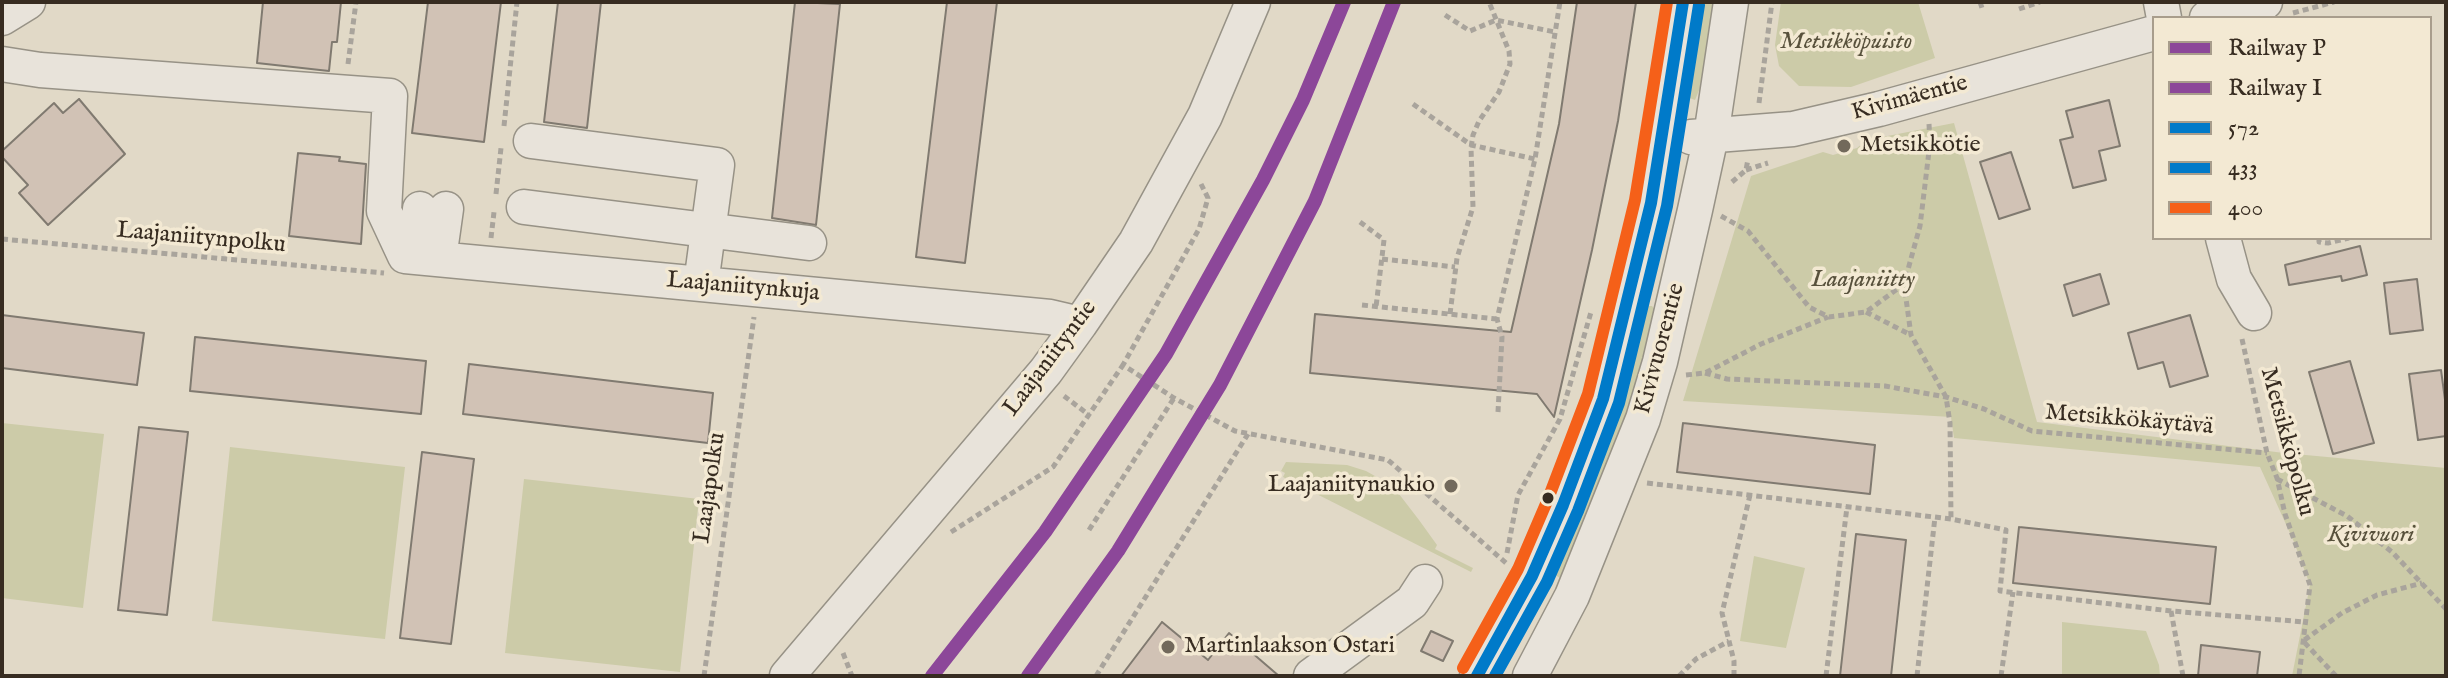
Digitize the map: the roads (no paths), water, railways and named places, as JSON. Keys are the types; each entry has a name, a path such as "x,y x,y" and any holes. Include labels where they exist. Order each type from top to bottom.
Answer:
{"street":[{"path":"2,18 28,2"},
{"name":"Laajaniityntie","path":"787,676 1046,371 1080,324 1136,242 1205,116 1253,2"},
{"name":"Kivivuorentie","path":"1477,676 1532,576 1603,399 1651,203 1683,2"},
{"name":"Kivivuorentie","path":"1530,676 1572,596 1643,419 1677,288 1711,136 1731,2"},
{"path":"2221,16 2276,8"},
{"name":"Kivimäentie","path":"1662,138 1793,129 1879,109 2152,34"},
{"path":"2,64 40,70 390,96 384,211 414,262"},
{"path":"531,141 717,165 701,284"},
{"path":"524,207 809,243"},
{"path":"414,262 433,209"},
{"path":"2224,240 2234,279 2254,313"},
{"name":"Laajaniitynkuja","path":"414,262 701,284 1050,317 1080,324"},
{"path":"1311,676 1412,602 1425,582"}],"rail line":[{"name":"P","path":"932,676 1045,532 1166,354 1263,180 1303,100 1344,2"},
{"name":"I","path":"1028,676 1118,551 1220,385 1315,201 1394,2"}],"place":[{"name":"Metsikkötie","path":"1844,146"},
{"name":"Laajaniitynaukio","path":"1451,486"},
{"name":"Martinlaakson Ostari","path":"1168,647"}],"park label":[{"name":"Metsikköpuisto","path":"1846,43"},
{"name":"Laajaniitty","path":"1863,281"},
{"name":"Kivivuori","path":"2371,536"}]}
